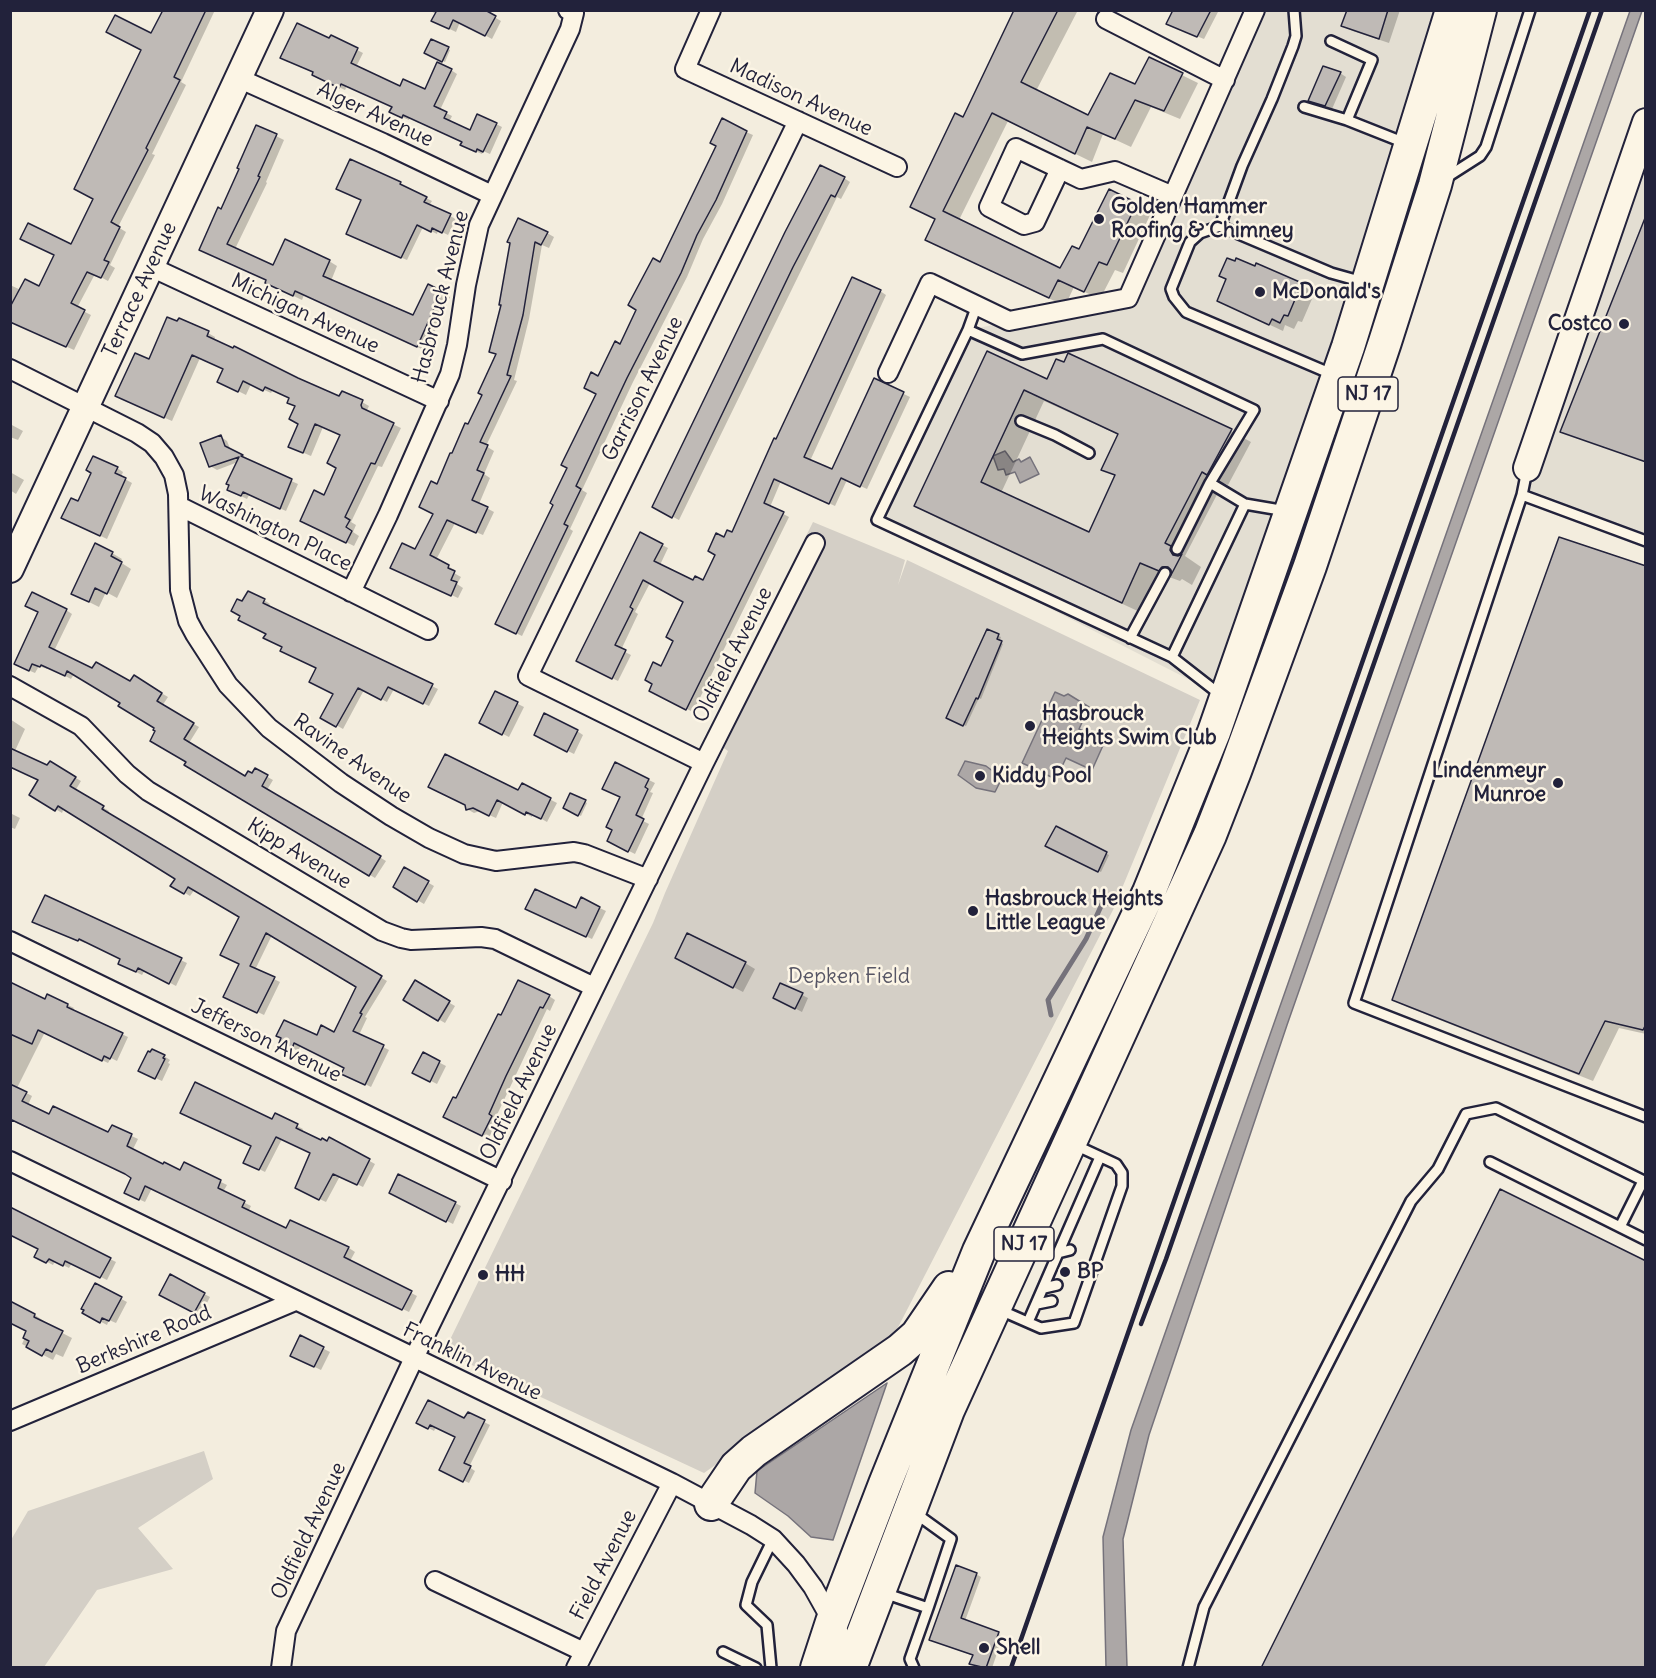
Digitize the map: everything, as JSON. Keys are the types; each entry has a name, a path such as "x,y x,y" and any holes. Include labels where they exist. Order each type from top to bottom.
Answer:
{"highway":[{"name":"NJ 17","path":"817,1668 832,1622 979,1251 1149,892 1227,699 1338,377 1452,10"},
{"name":"NJ 17","path":"854,1665 879,1591 948,1410 1210,835 1235,771 1310,566 1385,342 1435,185 1480,10"},
{"path":"711,1504 722,1485 745,1459 900,1350 917,1335 946,1292 979,1251"}],"main road":[{"name":"Terrace Avenue","path":"10,569 270,10"},
{"path":"1527,468 1646,122"}],"street":[{"name":"Madison Avenue","path":"711,10 685,69 897,167"},
{"path":"888,373 930,283 1009,321 1128,298 1256,10"},
{"name":"Hasbrouck Avenue","path":"351,592 388,515 450,374 479,225 570,29 571,12"},
{"path":"1106,19 1225,80"},
{"name":"Alger Avenue","path":"238,78 492,195"},
{"name":"Garrison Avenue","path":"704,763 528,676 798,121"},
{"path":"1060,169 1081,179 1115,171 1173,196"},
{"name":"Michigan Avenue","path":"151,267 439,401"},
{"name":"Washington Place","path":"10,369 137,433 152,444 164,457 174,475 179,506 429,630"},
{"name":"Ravine Avenue","path":"179,506 180,590 188,621 228,685 269,728 341,783 391,816 429,838 464,854 496,861 574,852 648,879"},
{"name":"Oldfield Avenue","path":"281,1668 286,1631 414,1358 704,763 815,543"},
{"name":"Kipp Avenue","path":"10,686 81,726 127,774 143,787 382,931 411,940 474,937 495,939 594,987"},
{"name":"Jefferson Avenue","path":"10,941 502,1181"},
{"name":"Franklin Avenue","path":"10,1161 672,1484 773,1539 813,1587 854,1665"},
{"name":"Berkshire Road","path":"10,1421 295,1301"},
{"name":"Field Avenue","path":"580,1660 672,1484"},
{"path":"435,1581 580,1660"}],"lane":[{"path":"1220,226 1242,166 1293,46 1296,36 1294,10"},
{"path":"1435,185 1480,156 1486,147 1530,10"},
{"path":"1331,41 1372,60 1347,120"},
{"path":"1304,107 1347,120 1410,145"},
{"path":"1338,377 1186,312 1174,297 1171,289 1190,242 1200,233 1220,226 1331,273 1368,284"},
{"path":"978,306 877,520 1172,657 1227,699"},
{"path":"968,330 1022,354 1103,339 1254,410 1210,483 1177,549"},
{"path":"1021,421 1055,435 1089,453"},
{"path":"1527,468 1522,495 1354,1003 1646,1117"},
{"path":"1210,483 1245,504 1292,512"},
{"path":"1522,495 1646,541"},
{"path":"1172,657 1245,504"},
{"path":"1130,638 1165,573"},
{"path":"1188,1668 1204,1607 1411,1201 1437,1169 1466,1114 1496,1108 1644,1182 1620,1227"},
{"path":"995,1308 1041,1328 1074,1323 1083,1296 1084,1280 1122,1186 1122,1173 1116,1164 1070,1142"},
{"path":"1029,1322 1100,1156"},
{"path":"1490,1162 1646,1240"},
{"path":"1067,1233 1078,1231"},
{"path":"1058,1253 1071,1251"},
{"path":"1044,1288 1058,1285"},
{"path":"1071,1298 1083,1296"},
{"path":"1036,1304 1052,1301"},
{"path":"910,1510 951,1539 910,1659 914,1668"},
{"path":"771,1668 767,1625 746,1605 752,1582 773,1539"},
{"path":"879,1591 928,1608"},
{"path":"723,1652 756,1668"}],"shaded area":[{"path":"1255,11 1451,11 1227,699 877,520 968,330 1128,298"},
{"path":"1630,11 1642,11 1287,1025 1149,1435 1123,1539 1127,1667 1106,1667 1103,1537 1131,1430"},
{"path":"1645,169 1645,538 1522,495"},
{"path":"1005,451 1013,462 1019,459 1021,462 1030,457 1039,474 1020,483 1015,472 1006,475 1004,469 998,470 993,456"},
{"path":"1055,692 1064,696 1068,694 1089,707 1079,729 1105,741 1092,770 1066,758 1056,779 1032,772 1031,767 1022,763"},
{"name":"Kiddy Pool","path":"965,761 986,766 1002,778 995,792 976,788 958,775"},
{"path":"887,1383 833,1540 811,1537 788,1516 755,1493 757,1471"}],"green space":[{"name":"Depken Field","path":"813,522 905,560 898,585 907,560 1200,700 1113,910 892,1339 704,1473 444,1352 653,923 728,751 707,736"},
{"path":"204,1451 213,1479 138,1528 173,1569 97,1590 44,1667 11,1667 11,1540 28,1511"}],"building":[{"path":"163,10 206,10 174,77 180,80 146,148 148,150 111,222 120,227 104,260 109,262 101,278 87,272 71,303 85,310 66,347 10,322 10,307 25,279 39,286 54,255 20,239 28,223 71,244 93,199 74,189 141,50 106,32 115,15 151,33"},
{"path":"434,10 485,10 496,16 485,36 453,20 449,29 431,21 436,12"},
{"path":"1014,10 1058,10 1021,82 1088,115 1110,73 1135,84 1149,57 1183,73 1164,111 1135,100 1115,139 1087,127 1075,154 992,113 943,211 1060,268 1072,246 1079,249 1109,189 1137,203 1107,265 1099,262 1084,292 1058,280 1049,298 925,240 935,219 910,207 955,113 963,117"},
{"path":"1173,10 1211,10 1197,37 1166,24"},
{"path":"1347,10 1388,10 1379,39 1341,26"},
{"path":"297,23 358,48 351,63 400,86 403,79 425,89 437,62 452,69 434,106 447,112 444,118 470,130 477,114 497,123 483,152 477,149 476,152 460,145 462,142 403,115 402,118 389,112 392,107 341,84 339,88 312,75 313,72 280,58"},
{"path":"431,39 449,47 442,62 424,53"},
{"path":"1323,66 1341,72 1325,106 1308,101"},
{"path":"722,118 747,131 681,273 627,378 576,486 581,489 564,524 568,526 516,634 495,624 553,505 550,503 567,468 561,465 596,394 584,388 591,372 598,376 615,341 620,344 636,310 628,305 653,258 660,262 716,146 710,143"},
{"path":"256,125 277,134 258,176 260,177 227,244 273,265 285,239 330,260 323,276 413,315 428,284 442,291 417,347 295,291 293,296 265,283 266,280 199,250 218,207 221,209"},
{"path":"350,159 401,182 400,184 427,197 424,202 451,214 442,233 432,228 431,232 417,225 401,258 346,234 361,200 336,189"},
{"path":"820,165 845,177 835,197 831,195 793,267 672,518 652,507 785,232"},
{"path":"518,218 548,232 541,245 535,242 523,315 507,375 511,376 480,442 488,445 477,470 484,473 472,500 488,507 476,533 447,520 430,555 449,565 448,568 455,571 451,580 457,582 451,596 390,568 402,543 415,549 433,514 419,507 431,481 437,484 465,423 468,424 482,395 478,393 496,354 489,352 501,305 499,305 510,243 507,242"},
{"name":"Costco","path":"1646,219 1646,462 1560,432"},
{"name":"McDonald's","path":"1227,258 1235,261 1236,258 1255,266 1256,263 1302,283 1288,316 1284,315 1280,323 1272,319 1269,325 1217,301 1226,279 1219,276"},
{"path":"852,277 881,290 804,457 832,469 874,378 904,392 860,487 841,478 829,504 774,479 764,503 784,512 686,710 649,691 652,684 645,680 653,662 661,666 673,641 666,637 683,602 643,580 630,607 633,609 615,645 626,650 612,679 576,661 640,532 663,544 654,561 693,580 695,576 703,580 715,555 708,551 716,533 724,537 727,530 732,532 774,438 776,439"},
{"path":"167,317 177,321 179,318 209,331 207,336 233,348 234,346 339,396 342,391 363,400 362,408 394,423 375,464 371,463 345,517 350,520 346,527 352,531 346,543 300,521 314,490 324,495 336,468 327,463 340,435 315,424 303,453 288,447 298,424 289,419 295,406 287,403 289,398 265,387 263,391 243,381 238,392 217,382 223,369 192,355 164,418 115,396 135,353 149,359"},
{"path":"987,351 1047,379 1056,359 1064,362 1068,353 1232,429 1207,475 1202,472 1165,543 1171,546 1170,550 1173,555 1182,554 1171,575 1168,567 1162,567 1159,571 1140,563 1122,603 914,506","holes":["1024,390 1118,434 1101,470 1115,475 1089,532 981,482"]},
{"path":"221,435 225,446 243,455 241,456 292,479 280,509 243,492 241,496 227,490 229,485 226,484 239,457 209,467 200,443"},
{"path":"93,456 118,467 115,473 126,478 100,536 61,518 71,498 78,501 91,473 86,470"},
{"name":"Lindenmeyr Munroe","path":"1559,537 1646,566 1646,1024 1643,1030 1605,1021 1579,1074 1392,1000"},
{"path":"95,543 113,552 111,556 122,562 107,594 95,588 89,602 71,594"},
{"path":"248,591 265,599 263,603 433,684 423,704 388,687 381,700 358,688 336,727 320,718 333,694 309,682 316,668 280,651 282,647 263,638 266,634 238,620 240,616 231,611 237,599 242,601"},
{"path":"32,592 67,609 49,647 92,668 96,662 130,681 134,675 162,693 157,701 194,723 184,739 245,776 248,771 252,773 255,768 268,775 262,786 381,856 369,876 184,765 186,762 150,741 155,731 154,728 118,706 120,703 67,671 65,676 41,665 40,667 32,664 29,671 14,664 38,612 25,606"},
{"name":"Hasbrouck Heights Swim Club","path":"987,629 999,634 997,639 1002,641 978,699 976,698 963,726 946,718"},
{"path":"495,691 518,702 502,735 479,723"},
{"path":"544,713 578,730 567,752 534,735"},
{"path":"10,748 47,765 50,761 76,777 70,786 104,806 102,809 382,976 360,1013 362,1014 353,1031 384,1045 365,1085 341,1074 344,1068 294,1043 292,1049 279,1043 281,1038 276,1036 284,1020 317,1035 321,1025 334,1032 356,987 266,933 250,966 275,977 257,1013 223,997 239,964 220,955 239,917 188,887 184,894 170,886 175,879 58,806 55,811 29,795 38,780 10,767"},
{"path":"445,754 518,790 522,783 551,798 541,819 526,812 525,815 497,800 489,816 473,808 466,810 465,805 428,787"},
{"path":"615,762 649,779 645,787 648,789 636,815 644,819 628,852 607,841 612,830 606,827 620,797 602,789"},
{"path":"570,793 586,800 578,816 563,808"},
{"path":"1056,826 1107,852 1098,872 1045,846"},
{"path":"404,867 429,881 417,902 393,887"},
{"path":"535,889 576,908 581,897 600,907 586,937 525,909"},
{"path":"45,895 182,958 169,984 138,968 136,972 118,964 120,959 79,939 78,941 32,922"},
{"path":"687,933 746,962 733,988 675,958"},
{"path":"415,980 450,1001 438,1021 403,1000"},
{"path":"518,980 550,995 543,1008 540,1007 506,1076 489,1114 492,1116 482,1136 443,1117 453,1097 456,1098 498,1014 501,1015"},
{"path":"10,982 45,999 47,994 68,1004 67,1007 123,1033 110,1059 104,1056 102,1061 38,1030 32,1044 10,1034"},
{"path":"780,983 803,993 795,1009 773,998"},
{"path":"152,1049 165,1055 155,1079 138,1071 148,1051"},
{"path":"423,1052 440,1061 430,1082 412,1073"},
{"path":"195,1082 272,1119 275,1113 298,1124 296,1128 321,1140 322,1138 327,1141 329,1137 370,1159 357,1185 333,1174 319,1200 295,1188 310,1153 276,1137 259,1170 243,1163 251,1146 180,1113"},
{"path":"10,1084 27,1092 22,1101 49,1114 53,1106 108,1132 112,1125 132,1134 127,1146 163,1164 164,1162 180,1170 184,1162 221,1180 218,1188 245,1201 242,1207 286,1228 290,1220 349,1247 344,1257 412,1291 402,1310 145,1186 139,1200 124,1193 131,1178 125,1174 12,1120 10,1124"},
{"path":"398,1174 456,1202 446,1222 389,1193"},
{"path":"1500,1189 1646,1261 1646,1668 1261,1668"},
{"path":"10,1207 111,1258 100,1278 65,1261 63,1266 49,1259 46,1263 34,1257 38,1249 10,1235"},
{"path":"170,1274 205,1293 194,1313 159,1295"},
{"path":"95,1283 122,1297 109,1321 102,1318 100,1323 82,1313 84,1310 81,1309"},
{"path":"10,1301 35,1314 34,1317 63,1331 52,1352 46,1349 42,1356 26,1347 29,1341 23,1338 26,1331 10,1323"},
{"path":"300,1335 324,1347 314,1367 290,1356"},
{"path":"428,1400 464,1418 468,1412 485,1420 464,1463 471,1466 463,1482 439,1470 455,1437 430,1425 428,1429 416,1423"},
{"path":"956,1565 977,1573 961,1618 999,1632 986,1668 969,1664 973,1655 929,1640"}],"waterway":[{"path":"1051,1015 1048,1000 1086,939 1102,904 1111,903"}],"railway":[{"path":"1011,1668 1590,10"},
{"path":"1141,1324 1166,1259 1602,10"}],"place":[{"name":"Golden Hammer Roofing & Chimney","path":"1099,219"},
{"name":"McDonald's","path":"1260,292"},
{"name":"Costco","path":"1624,324"},
{"name":"Hasbrouck Heights Swim Club","path":"1030,726"},
{"name":"Kiddy Pool","path":"980,776"},
{"name":"Lindenmeyr Munroe","path":"1558,783"},
{"name":"Hasbrouck Heights Little League","path":"973,911"},
{"name":"BP","path":"1065,1272"},
{"name":"HH","path":"483,1275"},
{"name":"Shell","path":"984,1648"}]}
